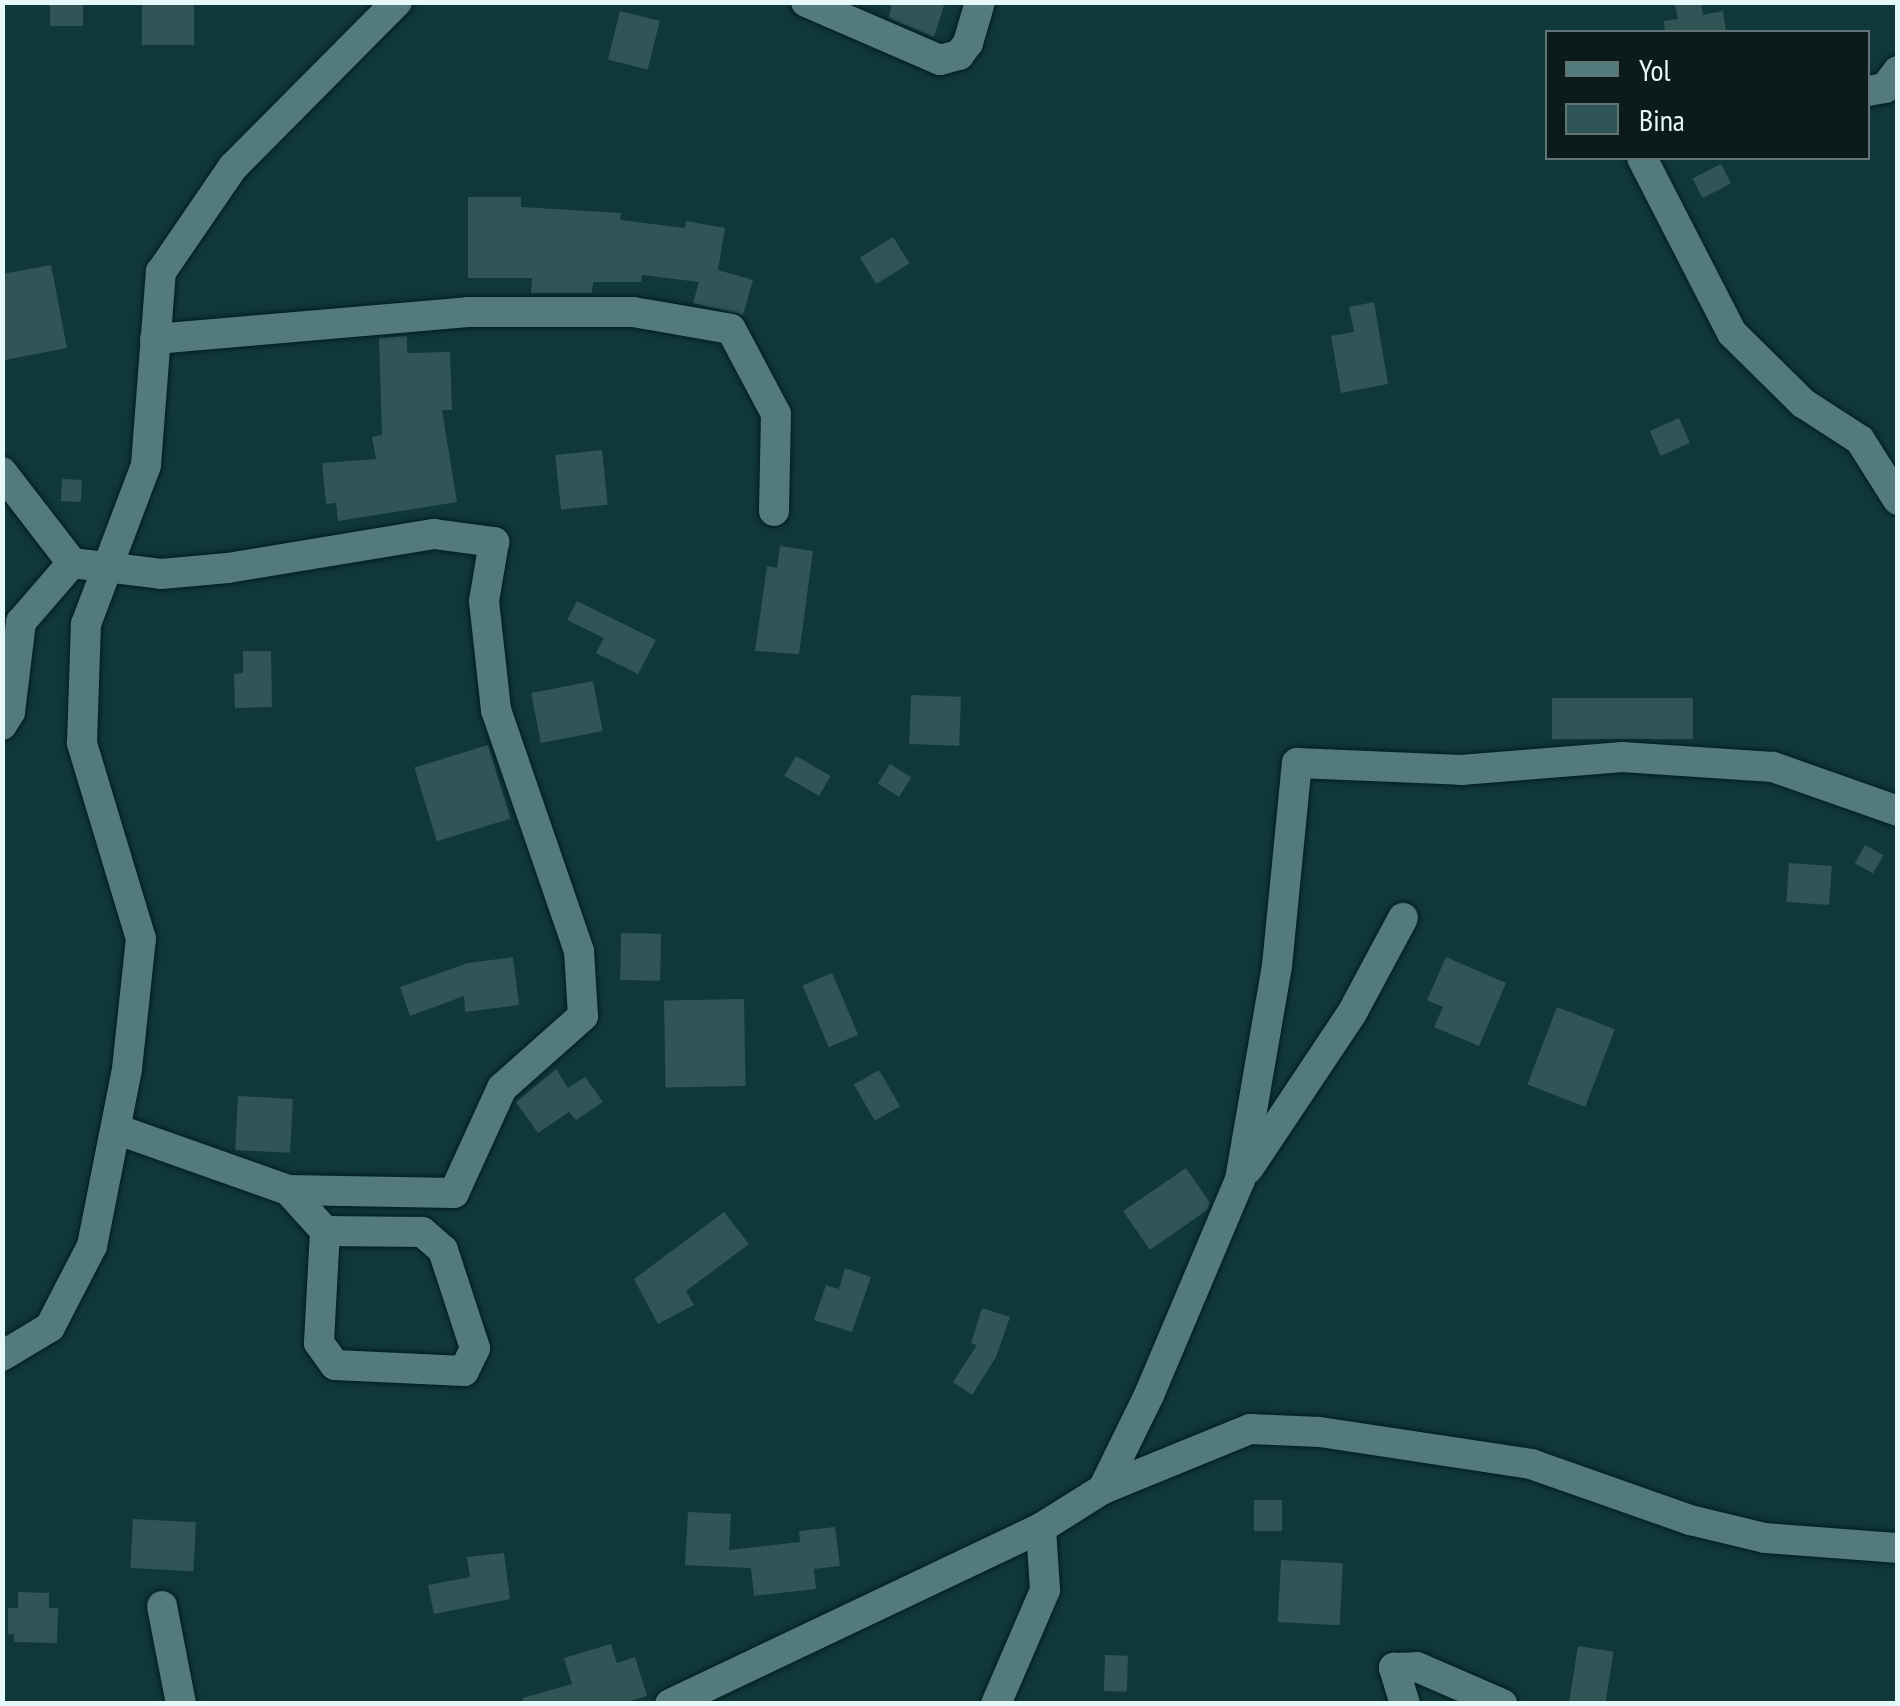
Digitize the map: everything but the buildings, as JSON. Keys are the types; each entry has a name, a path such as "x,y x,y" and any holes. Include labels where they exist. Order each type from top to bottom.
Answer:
{"street":[{"path":"2,1356 50,1327 92,1246 127,1069 140,939 82,744 86,624 146,465 161,272 233,167 397,2"},
{"path":"806,2 940,60 958,55 968,43 980,2"},
{"path":"1870,91 1885,88 1898,71"},
{"path":"1643,160 1732,333 1803,403 1860,440 1898,500"},
{"path":"156,339 468,312 633,312 731,329 776,414 774,511"},
{"path":"2,472 72,563 162,574 228,568 434,534 494,542 484,601 496,710 579,950 583,1016 502,1088 454,1193 288,1190 116,1129"},
{"path":"2,725 10,712 22,622 72,563"},
{"path":"1240,1180 1277,966 1297,763 1461,770 1622,757 1773,767 1898,811"},
{"path":"1103,1489 1150,1395 1240,1180 1352,1014 1403,918"},
{"path":"288,1190 325,1230 319,1343 335,1365 464,1371 475,1348 442,1250 422,1232 325,1230"},
{"path":"670,1704 1041,1528 1103,1489 1250,1429 1320,1432 1530,1464 1690,1520 1765,1538 1898,1548"},
{"path":"996,1704 1045,1590 1041,1528"},
{"path":"162,1606 181,1704"},
{"path":"1405,1704 1394,1668 1429,1671 1502,1704"}]}
